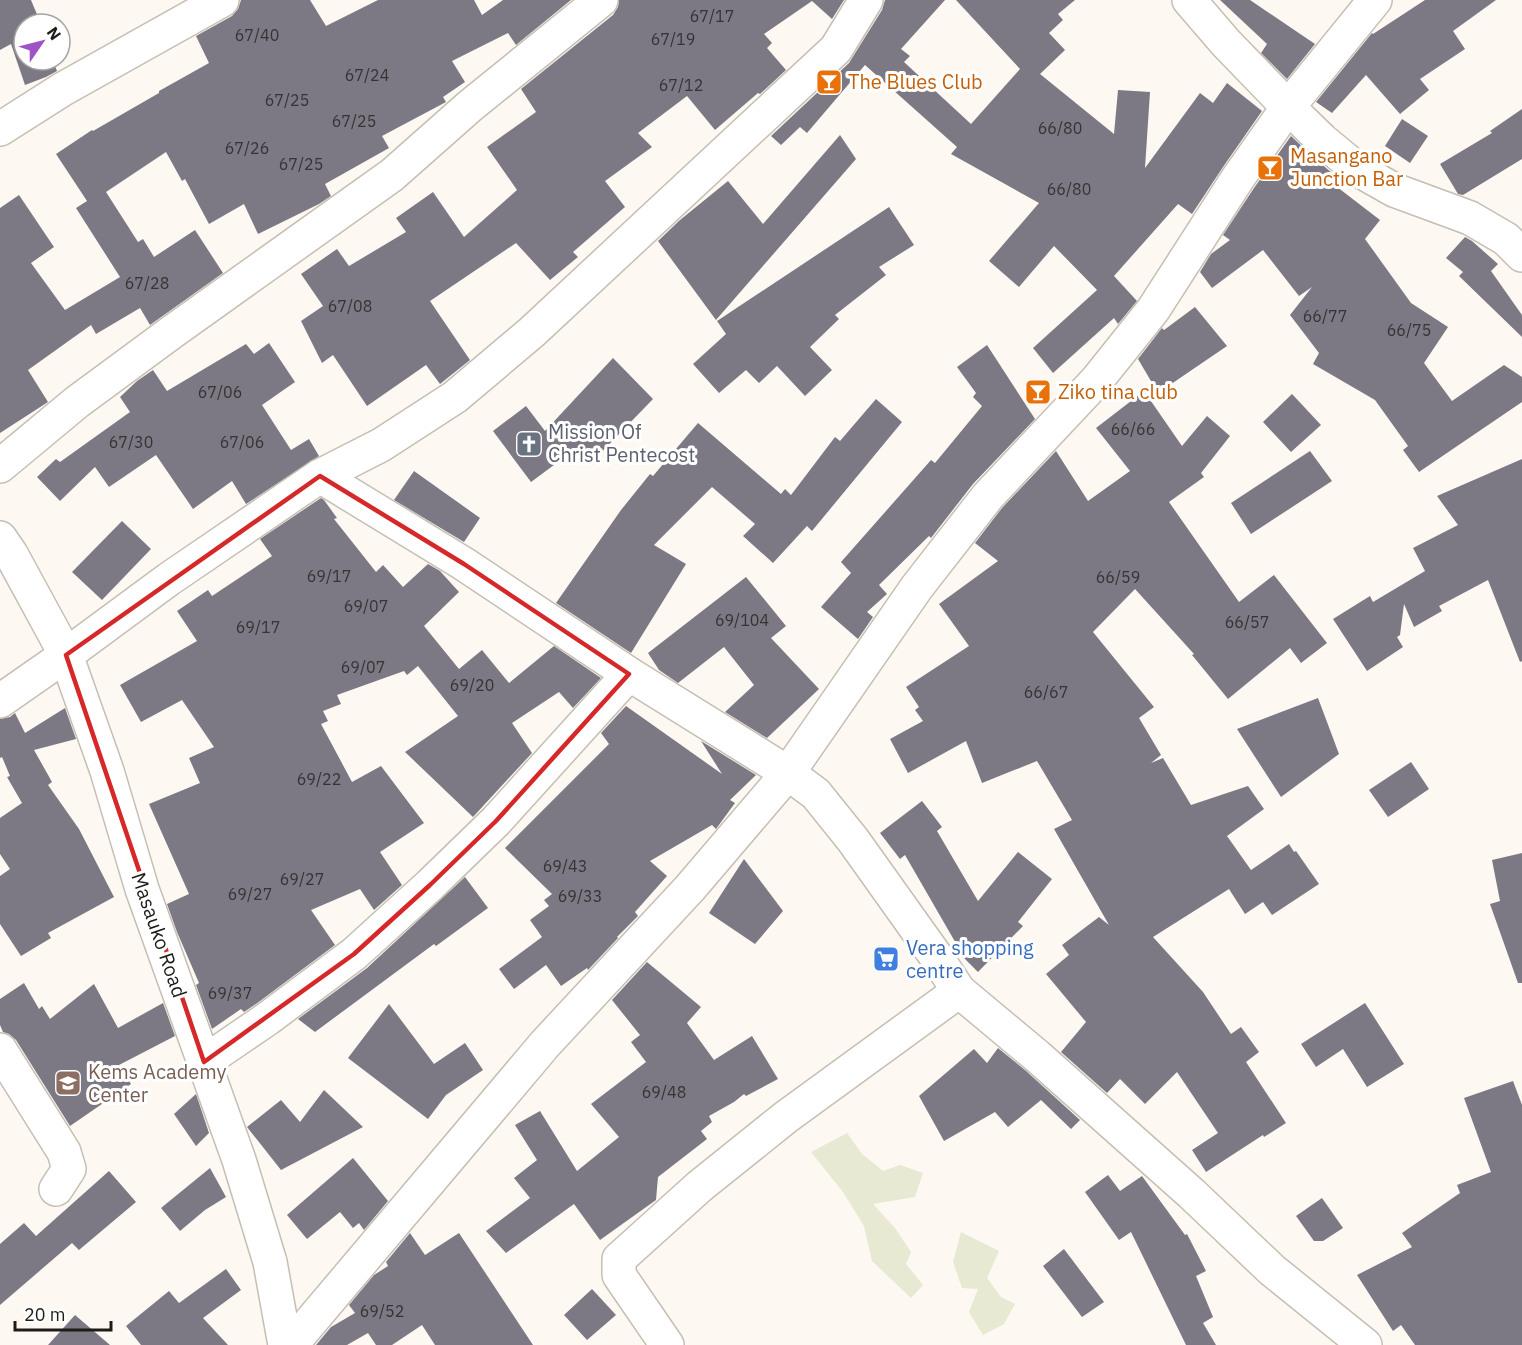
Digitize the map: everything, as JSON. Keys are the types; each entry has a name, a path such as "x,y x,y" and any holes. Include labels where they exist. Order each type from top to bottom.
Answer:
{"street":[{"path":"0,129 63,89 222,0"},
{"path":"0,466 86,395 392,175 470,106 601,0"},
{"path":"0,701 169,579 320,476 381,445 455,397 532,332 836,49 866,0"},
{"path":"1189,0 1226,43 1288,107 1322,140 1357,169 1394,190 1517,238"},
{"path":"291,1345 545,1044 690,888 788,773 917,587 988,496 1097,380 1154,310 1238,178 1288,107 1375,0"},
{"path":"320,476 464,564 629,674 788,773 816,794 853,840 959,991 1037,1056 1166,1171 1272,1270 1365,1345"},
{"name":"Masauko Road","path":"0,538 66,655 107,771 142,890 239,1160 270,1262 285,1345"},
{"path":"204,1062 267,1019 354,954 422,892 496,821 629,674"},
{"path":"667,1345 619,1275 619,1259 700,1186 786,1117 959,991"},
{"path":"0,1050 64,1152 69,1168 56,1189"}],"highlighted area":[{"path":"320,476 464,564 629,674 496,821 430,885 354,954 204,1062 66,655"}],"green space":[{"path":"847,1133 862,1154 883,1171 900,1165 923,1173 915,1197 873,1204 895,1228 911,1252 906,1264 923,1285 911,1298 872,1261 864,1226 843,1192 811,1152"},
{"path":"961,1232 999,1251 987,1278 1001,1297 1015,1304 1004,1324 983,1335 969,1312 978,1289 962,1288 953,1262"}],"building":[{"path":"0,0 31,0 36,12 12,12 12,47 11,44 0,50"},
{"path":"241,0 310,0 326,26 378,0 474,0 482,15 503,0 571,0 516,45 508,33 452,61 465,82 443,97 446,102 382,136 389,148 325,184 331,196 258,234 244,204 209,224 185,179 182,181 166,152 106,192 138,242 143,239 154,257 195,230 223,273 150,325 140,308 96,334 91,325 28,370 48,402 0,433 0,208 19,195 54,247 31,263 65,310 120,277 76,208 87,201 56,154 92,130 209,63 196,36 232,16"},
{"path":"619,0 844,0 832,19 812,1 764,34 772,43 767,48 786,70 715,130 687,96 638,133 652,147 605,181 625,207 573,252 578,257 550,280 516,243 430,301 470,360 440,384 426,365 367,406 333,355 322,363 301,321 323,306 301,274 337,249 349,266 406,232 396,218 433,192 464,237 517,190 487,147 536,112 521,89 613,15"},
{"path":"885,0 945,0 901,49 910,56 904,62 971,124 1020,69 956,0 1075,0 1058,14 1063,20 1049,33 1065,50 1040,74 1114,134 1118,90 1150,92 1145,168 1200,93 1213,103 1227,83 1262,111 1192,214 1178,204 1114,276 1137,301 1118,324 1114,318 1053,373 1033,348 1097,290 1054,246 1019,287 989,261 1039,203 951,154 957,147 865,65 807,133 800,127 781,145 771,136 849,63 882,10"},
{"path":"1220,0 1250,0 1315,44 1287,79 1261,53 1267,44"},
{"path":"1425,0 1496,0 1453,31 1465,49 1420,79 1429,90 1400,114 1366,75 1332,113 1316,102 1372,33"},
{"path":"21,72 55,72 46,77 25,85"},
{"path":"1522,109 1522,159 1463,195 1458,194 1440,164 1492,133 1490,131"},
{"path":"1402,119 1428,136 1410,163 1385,146"},
{"path":"840,135 856,159 716,320 658,241 728,181 763,224"},
{"path":"1291,136 1333,174 1328,180 1380,220 1365,239 1411,303 1448,327 1424,363 1452,401 1504,365 1522,377 1522,402 1419,472 1403,450 1408,446 1375,400 1313,364 1319,353 1290,315 1312,287 1299,296 1263,250 1212,288 1200,272 1211,254 1230,240 1223,235"},
{"path":"889,207 914,245 879,267 886,275 835,315 839,319 810,347 832,370 805,396 777,366 759,383 746,370 719,393 693,364 726,334 717,321"},
{"path":"1465,237 1498,264 1491,271 1522,315 1522,337 1459,276 1463,272 1446,258"},
{"path":"1195,307 1227,346 1158,393 1138,359 1162,328 1164,330"},
{"path":"269,343 295,382 262,405 291,450 309,439 319,456 246,504 232,481 193,509 156,455 109,487 95,467 60,501 37,477 56,459 60,462 130,412 120,397 153,370 167,391 246,344 254,354"},
{"path":"987,345 1035,419 973,484 931,538 929,536 879,585 887,594 867,612 873,617 858,639 821,607 851,573 841,562 931,460 935,463 982,406 973,397 976,393 957,367"},
{"path":"613,358 653,399 592,462 577,448 531,482 493,431 526,406 545,431"},
{"path":"1144,391 1182,446 1207,416 1230,436 1201,473 1204,477 1169,502 1239,602 1274,575 1327,643 1301,663 1290,648 1228,699 1192,655 1194,654 1135,589 1093,632 1154,707 1139,718 1161,755 1151,763 1163,758 1191,805 1248,786 1264,809 1227,836 1251,870 1289,844 1319,884 1272,915 1263,902 1245,914 1229,889 1153,937 1203,992 1231,1034 1241,1027 1259,1052 1246,1062 1286,1123 1206,1172 1192,1150 1218,1133 1177,1072 1145,1104 1120,1079 1107,1093 1061,1052 1086,1022 1046,974 1069,955 1062,945 1099,917 1109,925 1054,829 1072,820 1037,761 982,783 966,741 908,773 890,739 923,721 915,710 919,707 906,687 969,646 939,604 998,561 975,543 1002,508 1056,451 1088,501 1130,471 1096,428"},
{"path":"1292,394 1321,425 1291,452 1263,422"},
{"path":"876,399 902,422 812,531 807,526 773,563 743,536 755,524 712,487 654,545 686,564 631,653 556,603 621,510 650,474 653,476 698,423 781,494 785,489 791,495 835,437 840,441"},
{"path":"1310,451 1332,481 1251,534 1231,503"},
{"path":"1522,459 1522,661 1520,662 1488,580 1439,606 1442,611 1414,627 1404,604 1400,635 1397,637 1403,647 1367,671 1333,619 1370,596 1373,602 1425,571 1413,548 1458,525 1437,496"},
{"path":"414,471 480,518 464,542 394,500"},
{"path":"321,498 337,518 334,519 376,572 383,565 403,587 428,564 440,571 459,592 424,626 459,669 482,650 509,683 554,646 601,678 573,708 559,692 512,723 532,753 473,817 405,752 458,716 418,666 407,675 404,671 337,695 341,704 323,711 328,721 321,724 352,782 381,766 424,823 380,852 402,885 374,910 360,889 311,910 335,945 256,1004 244,1012 241,1009 212,1029 196,985 199,983 167,904 189,894 149,804 200,783 189,758 214,747 182,700 141,722 120,685 197,641 177,611 208,590 212,596 272,556 260,539"},
{"path":"122,521 151,549 102,600 72,572"},
{"path":"746,577 786,626 771,638 819,689 767,738 725,712 754,685 724,647 678,683 659,670 648,653"},
{"path":"1318,698 1339,754 1281,797 1237,729"},
{"path":"626,706 722,774 701,741 756,775 730,800 735,803 716,829 712,825 650,861 667,876 635,912 638,916 588,970 587,968 561,986 546,965 514,989 499,969 542,937 530,920 549,906 544,900 552,894 505,848 609,744 601,733"},
{"path":"65,708 76,739 34,750 52,782 48,785 79,829 114,897 48,933 51,938 21,956 0,924 0,876 10,869 0,854 0,818 22,803 7,777 10,776 2,757 0,758 0,719 10,717 15,713 25,733"},
{"path":"1411,762 1429,789 1388,817 1369,790"},
{"path":"922,801 942,827 937,831 978,901 1018,852 1052,879 1018,922 1023,926 978,972 965,959 905,855 900,859 880,833"},
{"path":"1522,853 1522,983 1518,983 1490,904 1500,901 1492,860"},
{"path":"744,859 783,911 755,944 709,913"},
{"path":"465,877 488,908 436,946 434,944 315,1032 298,1019 367,968"},
{"path":"647,962 701,1007 687,1023 714,1060 752,1036 778,1079 746,1096 744,1094 709,1116 712,1122 701,1131 707,1139 658,1177 656,1200 600,1240 574,1204 506,1253 486,1231 530,1198 514,1178 537,1160 515,1125 540,1111 577,1171 619,1137 591,1104 646,1062 631,1042 640,1035 612,1000"},
{"path":"24,983 39,1009 42,1006 50,1019 94,984 118,1028 163,1003 175,1036 119,1065 131,1084 70,1126 16,1040 3,1032 0,1025 0,999"},
{"path":"1365,1003 1404,1064 1367,1087 1343,1049 1316,1067 1301,1044"},
{"path":"389,1004 434,1064 465,1043 483,1070 446,1095 428,1119 348,1058"},
{"path":"998,1048 1080,1120 1071,1129 1041,1100 1008,1127 995,1112 944,1141 919,1096 974,1049 987,1063"},
{"path":"1513,1081 1522,1105 1522,1345 1415,1345 1401,1325 1393,1331 1357,1275 1412,1247 1402,1233 1460,1193 1457,1185 1491,1172 1464,1098"},
{"path":"324,1090 363,1127 281,1170 247,1127 281,1100 300,1122"},
{"path":"196,1094 209,1133 196,1146 174,1114"},
{"path":"353,1158 388,1201 364,1230 359,1223 353,1228 340,1212 307,1239 287,1215"},
{"path":"210,1168 226,1197 205,1210 180,1231 161,1208"},
{"path":"109,1171 136,1202 79,1250 72,1243 0,1305 0,1244 24,1223 36,1236"},
{"path":"1108,1175 1120,1191 1142,1176 1185,1235 1187,1234 1206,1271 1196,1276 1213,1317 1203,1323 1216,1345 1186,1345 1131,1232 1119,1240 1085,1192"},
{"path":"1322,1198 1343,1228 1323,1241 1314,1241 1296,1216"},
{"path":"410,1233 425,1255 459,1233 533,1345 435,1345 422,1325 392,1345 376,1345 368,1333 347,1345 316,1345 331,1327 355,1313 349,1305 374,1275 388,1266 386,1262"},
{"path":"1064,1249 1104,1302 1082,1317 1043,1266"},
{"path":"226,1269 241,1290 203,1318 228,1345 141,1345 126,1326 169,1291 179,1303"},
{"path":"592,1289 616,1315 587,1340 564,1315"},
{"path":"75,1315 110,1345 48,1345"}],"place":[{"name":"The Blues Club","path":"829,82"},
{"name":"Masangano Junction Bar","path":"1270,168"},
{"name":"Ziko tina club","path":"1038,392"},
{"name":"Mission Of Christ Pentecost","path":"529,444"},
{"name":"Vera shopping centre","path":"886,959"},
{"name":"Kems Academy Center","path":"68,1083"}]}
